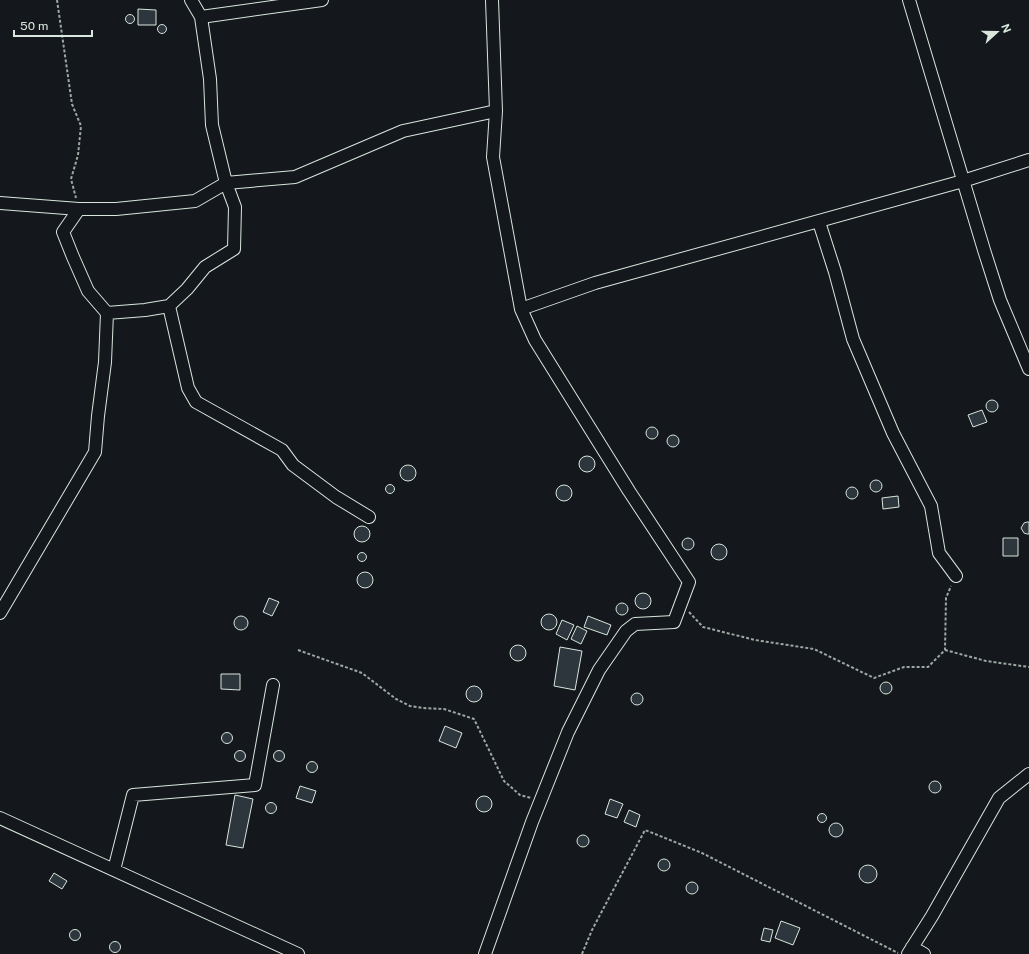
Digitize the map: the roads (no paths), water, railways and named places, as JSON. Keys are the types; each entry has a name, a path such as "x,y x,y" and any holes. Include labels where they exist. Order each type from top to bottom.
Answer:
{"street":[{"path":"107,313 146,310 169,306 187,289 205,268 234,249 235,206 226,183 212,125 210,79 201,17 191,0"},
{"path":"201,17 322,0"},
{"path":"484,954 540,801 568,732 599,670 626,631 635,624 674,622 689,582 629,491 540,347 521,309 493,157 496,111 492,0"},
{"path":"909,0 1000,300 1029,369"},
{"path":"0,203 79,209 116,209 194,201 226,183 295,177 403,131 496,111"},
{"path":"521,309 595,283 819,222 963,181 1029,160"},
{"path":"0,613 95,452 105,362 107,313 88,291 72,257 63,232 79,209"},
{"path":"819,222 835,272 853,339 893,433 931,506 939,553 956,576"},
{"path":"169,306 188,388 196,402 282,450 293,465 336,497 369,517"},
{"path":"114,870 133,795 255,785 273,685"},
{"path":"924,954 910,950 932,916 999,798 1029,774"},
{"path":"0,818 298,954"}]}
